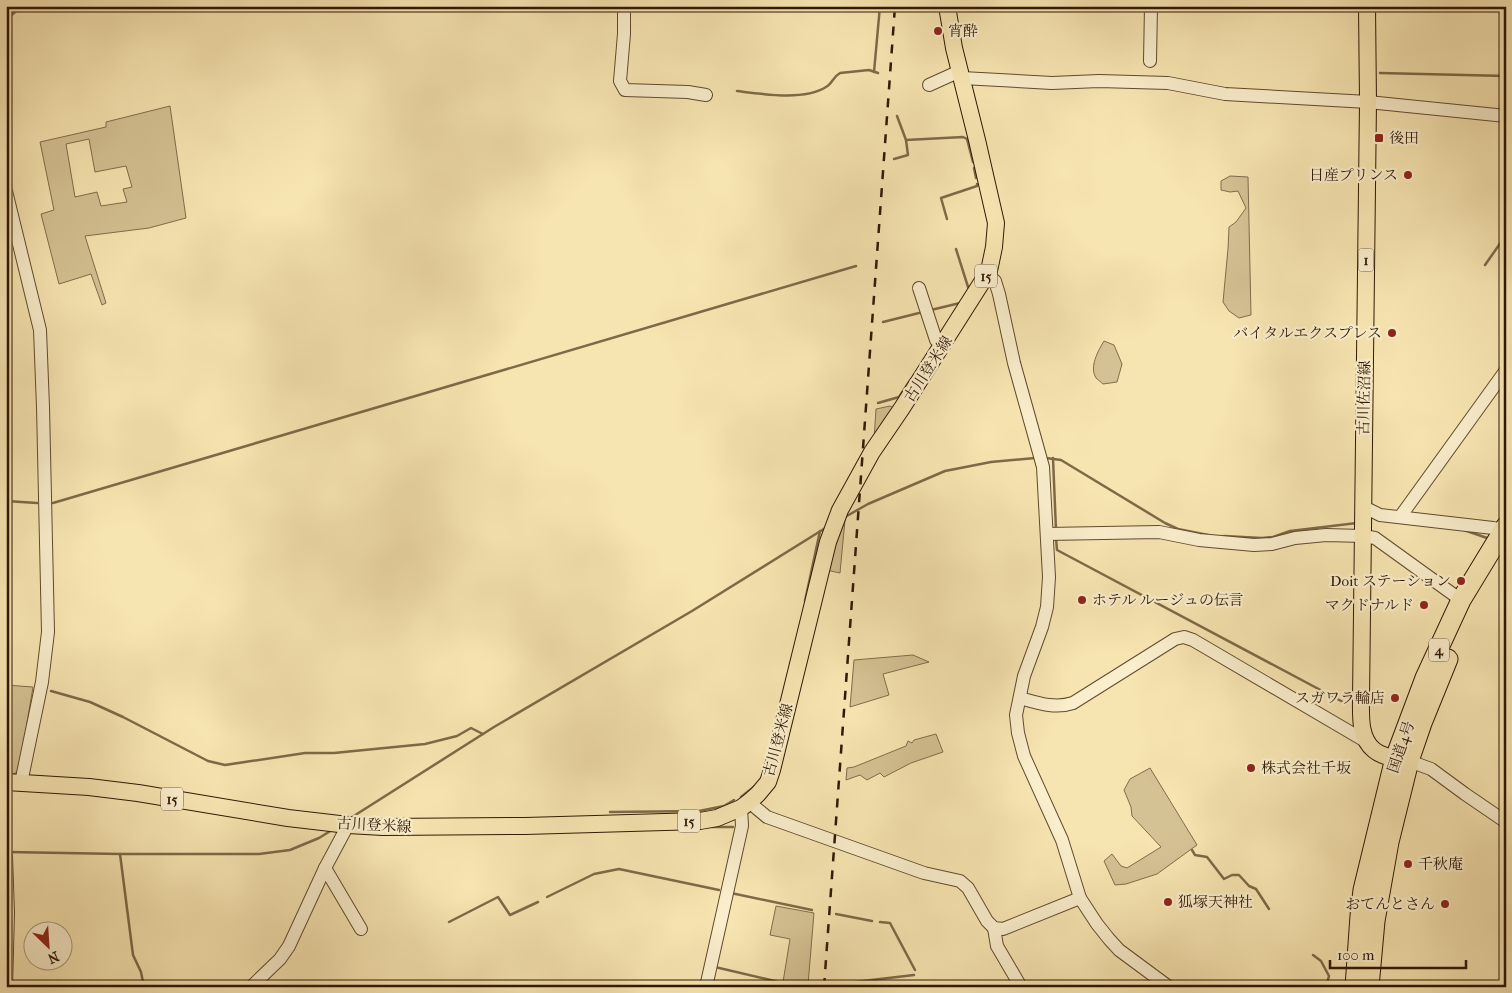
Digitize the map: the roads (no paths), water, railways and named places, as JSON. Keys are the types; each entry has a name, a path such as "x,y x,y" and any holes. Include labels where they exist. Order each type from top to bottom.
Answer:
{"highway":[{"name":"国道4号","path":"1355,987 1363,890 1425,678 1462,600 1502,539"},
{"name":"国道4号","path":"1369,987 1375,921 1402,760 1422,723 1502,539"}],"main road":[{"name":"古川登米線","path":"14,782 130,792 288,818 383,827 700,821 717,818 745,805 768,782 772,770 828,540 840,510 872,452 990,271 996,223 954,48 947,6"},
{"name":"古川佐沼線","path":"1367,6 1368,102 1361,698 1362,726 1368,742"},
{"path":"1368,742 1374,751 1402,760"}],"street":[{"path":"624,6 620,81 625,90 688,92 706,95"},
{"path":"1150,61 1151,6"},
{"path":"929,85 961,74 1052,83 1099,81 1168,83 1225,94 1368,102 1506,116"},
{"path":"6,191 40,330 48,632 42,682 14,782"},
{"path":"988,274 995,282 999,294 1014,363 1041,457 1053,534 1047,607 1042,627 1024,676 1016,715 1018,733 1024,756 1062,840 1080,898 1096,924 1109,939 1120,950 1168,987"},
{"path":"919,288 936,340 943,345"},
{"path":"1400,517 1506,370"},
{"path":"1053,534 1159,532 1198,540 1254,545 1272,544 1295,538 1326,535 1363,521 1370,510 1380,515 1493,528 1502,539"},
{"path":"1363,521 1375,538 1462,600"},
{"path":"1020,698 1051,706 1063,706 1073,703 1175,639 1184,637 1193,640 1368,742"},
{"path":"1402,760 1431,769 1506,822"},
{"path":"706,987 745,805 767,817 924,874 960,881 968,888 987,921 994,928 997,946 1021,987"},
{"path":"251,987 280,959 289,946 325,868 342,824"},
{"path":"6,856 8,913 6,987"},
{"path":"325,868 361,929"},
{"path":"994,928 1003,929 1080,898"}],"waterway":[{"path":"6,20 22,6"},
{"path":"874,72 880,6"},
{"path":"737,91 758,94 806,94 826,87 840,73 869,70 878,73"},
{"path":"1380,73 1506,76"},
{"path":"894,159 908,155 906,140 897,116"},
{"path":"906,140 963,137 967,139 973,162"},
{"path":"974,168 976,178"},
{"path":"947,219 941,198 977,186 977,184"},
{"path":"1485,265 1506,235"},
{"path":"956,249 969,290"},
{"path":"53,503 856,266"},
{"path":"931,310 960,303"},
{"path":"883,322 919,313"},
{"path":"878,403 899,397 911,379"},
{"path":"845,517 868,504 945,471 991,462 1035,458"},
{"path":"1046,458 1061,460 1165,523 1178,529 1208,535"},
{"path":"1053,458 1056,530"},
{"path":"6,501 37,503"},
{"path":"1224,536 1273,537 1290,531 1357,523"},
{"path":"349,819 494,727 692,611 827,527"},
{"path":"1464,530 1490,539"},
{"path":"805,601 820,531"},
{"path":"1056,538 1057,550 1343,702"},
{"path":"51,691 90,702 208,761 225,765 305,753 334,753 425,744 457,736 471,728 483,734"},
{"path":"741,797 755,786"},
{"path":"610,812 699,811 724,806 734,800"},
{"path":"707,827 733,827"},
{"path":"8,852 259,854 290,850 319,838 332,830"},
{"path":"1192,850 1195,855 1207,857 1224,879 1232,875 1239,875 1249,886 1256,889 1269,909"},
{"path":"120,854 133,955 141,972 144,987"},
{"path":"547,897 594,874 619,869 719,890"},
{"path":"731,893 812,910"},
{"path":"449,922 498,897 510,915 538,902"},
{"path":"836,914 872,921"},
{"path":"880,922 890,923 915,970"},
{"path":"1313,955 1321,961 1329,976 1326,987"},
{"path":"715,967 775,981 788,987"},
{"path":"812,987 914,975"}],"railway":[{"path":"824,987 895,6"}],"place":[{"name":"宵酔","path":"938,31"},
{"name":"後田","path":"1379,138"},
{"name":"日産プリンス","path":"1408,175"},
{"name":"バイタルエクスプレス","path":"1392,333"},
{"name":"Doit ステーション","path":"1461,581"},
{"name":"ホテル ルージュの伝言","path":"1082,600"},
{"name":"マクドナルド","path":"1424,605"},
{"name":"スガワラ輪店","path":"1395,698"},
{"name":"株式会社千坂","path":"1251,768"},
{"name":"千秋庵","path":"1408,864"},
{"name":"狐塚天神社","path":"1168,902"},
{"name":"おてんとさん","path":"1445,904"}]}
